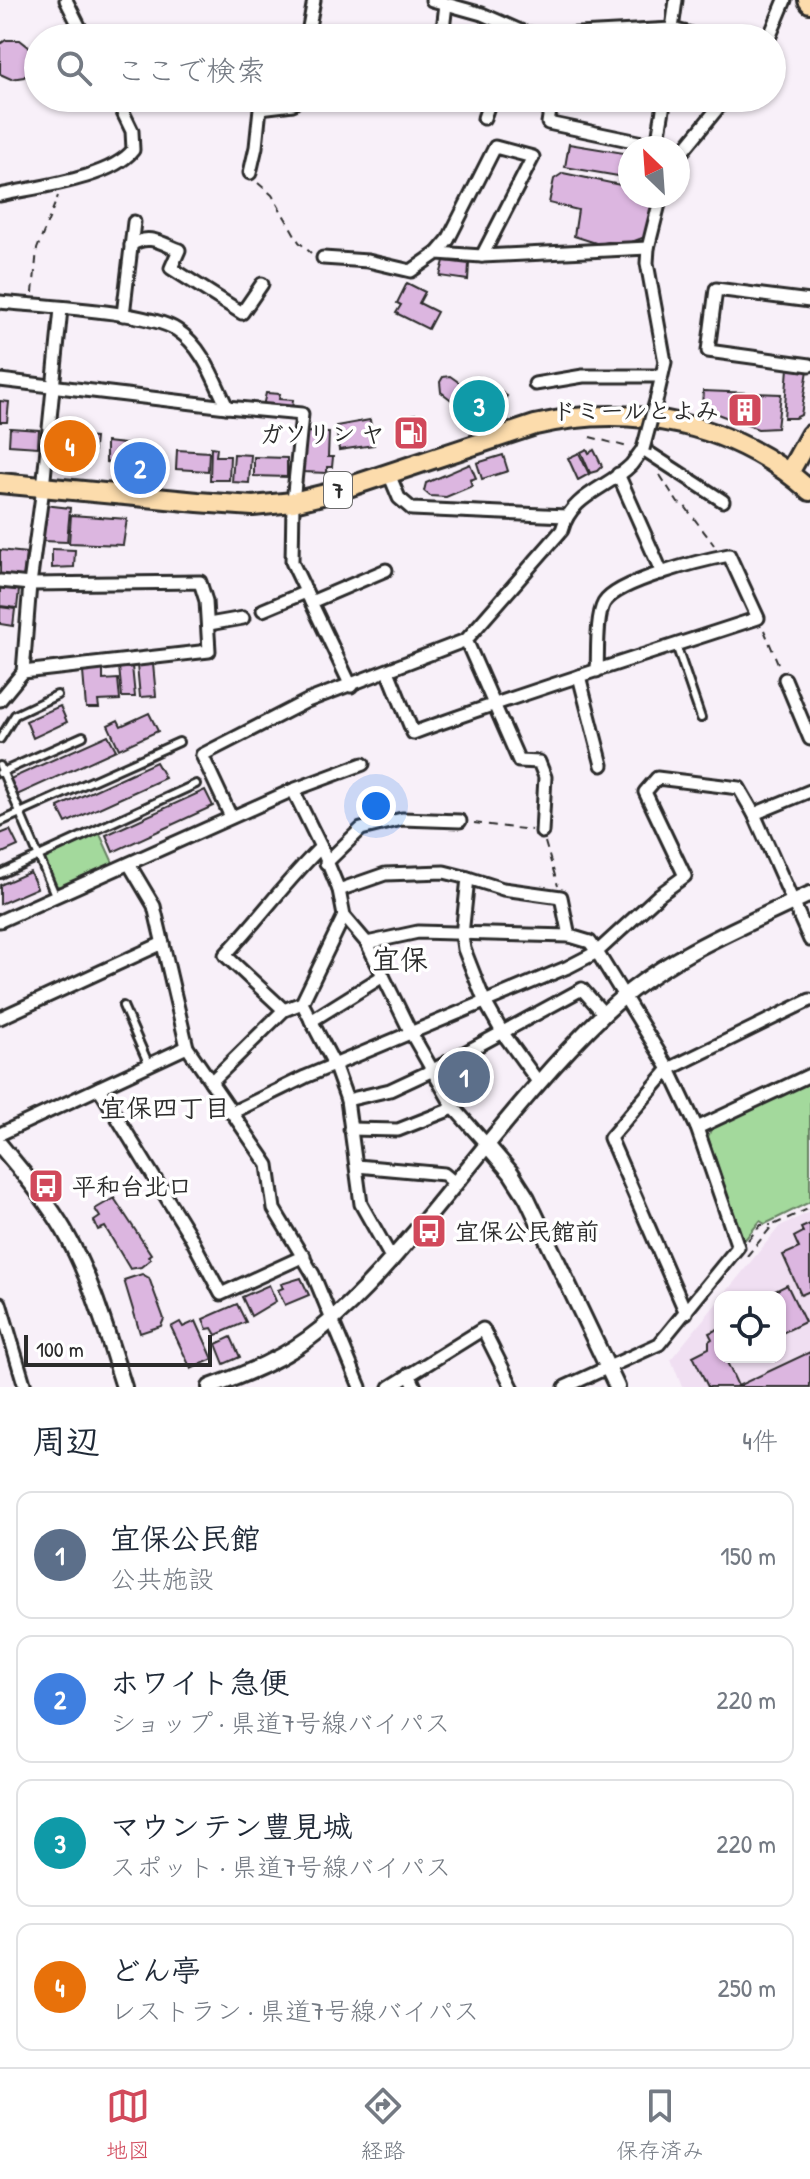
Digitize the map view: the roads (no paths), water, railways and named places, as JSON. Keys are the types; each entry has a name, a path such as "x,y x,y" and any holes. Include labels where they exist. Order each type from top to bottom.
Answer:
{"main road":[{"name":"7","path":"0,483 253,506 293,502 389,474 535,425 607,416 667,421 704,429 757,452 810,491"},
{"path":"789,473 810,435"}],"street":[{"path":"66,0 78,24"},
{"path":"310,24 314,0"},
{"path":"432,0 482,14 500,24"},
{"path":"673,24 676,0"},
{"path":"775,24 785,0"},
{"path":"444,24 446,4"},
{"path":"0,195 101,170 127,157 133,150 132,131 123,112"},
{"path":"250,173 260,112"},
{"path":"484,118 486,112"},
{"path":"550,112 548,123 618,138"},
{"path":"663,136 664,112"},
{"path":"690,140 714,112"},
{"path":"323,258 368,261 411,271 437,253 448,240 495,147 533,157 482,256"},
{"path":"231,817 202,755 307,701 466,640 562,530 566,516 592,491 630,465 643,449 665,362 647,263 658,208"},
{"path":"123,315 134,222"},
{"path":"131,245 140,239 151,238 179,250 171,268 242,313 262,284"},
{"path":"437,253 482,256 648,248"},
{"path":"810,301 716,289 708,351 810,365"},
{"path":"0,302 146,318 177,329 200,353 227,407"},
{"path":"0,700 23,672 61,309"},
{"path":"535,384 583,376 661,376"},
{"path":"0,380 302,414 293,502 292,562 351,686"},
{"path":"643,449 723,501"},
{"path":"389,474 399,498 412,509 566,516"},
{"path":"618,474 662,573"},
{"path":"388,671 413,733 494,703 597,671 758,618 729,555 662,573 616,590 603,604 597,671"},
{"path":"263,610 386,570"},
{"path":"0,581 30,584 200,582 209,624 209,651 23,672"},
{"path":"209,624 243,618"},
{"path":"466,640 519,761 539,762 545,777 542,832"},
{"path":"579,676 602,765"},
{"path":"785,679 810,739"},
{"path":"0,921 293,790 363,764"},
{"path":"231,1113 334,1064 568,967 597,952 685,876 645,792 657,778 739,788 754,814 810,940"},
{"path":"293,790 339,890 344,916 367,943 410,1031 454,1108 511,1173 527,1198 617,1387"},
{"path":"754,814 810,791"},
{"path":"326,863 361,829 402,819 460,821"},
{"path":"284,1010 225,955 276,899 294,873 321,847"},
{"path":"129,864 154,906 187,1047 268,1165 274,1209 304,1256 360,1387"},
{"path":"339,890 385,874 444,872 503,889 561,897 569,936"},
{"path":"468,878 462,935 464,949 484,1000 502,1032 539,1083"},
{"path":"210,1387 278,1359 331,1321 392,1259 539,1083 626,994 681,956 810,894"},
{"path":"211,1082 284,1010 302,1003 344,916"},
{"path":"367,943 418,932 569,936 590,942 626,994 669,1069 697,1128 738,1247 659,1344 565,1387"},
{"path":"0,1018 163,943"},
{"path":"311,1021 383,976"},
{"path":"347,1100 390,1090 433,1070 582,989 604,1014"},
{"path":"686,1313 610,1138 669,1069 810,1000"},
{"path":"302,1003 334,1064 347,1100 361,1204 392,1259"},
{"path":"0,1134 187,1047"},
{"path":"697,1128 810,1075"},
{"path":"99,1088 189,1234 221,1294 304,1256"},
{"path":"350,1129 398,1130 454,1108"},
{"path":"0,1145 63,1229 105,1324 124,1387"},
{"path":"357,1166 444,1174 456,1184"},
{"path":"0,1303 25,1387"},
{"path":"390,1387 483,1329 512,1387"},
{"path":"409,1374 415,1387"}],"lane":[{"path":"676,645 701,718"},
{"path":"0,739 15,715 57,695"},
{"path":"56,897 1,770 83,736"},
{"path":"0,822 179,742"},
{"path":"0,874 196,784"},
{"path":"123,1006 149,1065"}],"place":[{"name":"マウンテン豊見城","path":"479,406"},
{"name":"ドミールとよみ","path":"745,410"},
{"name":"ガソリン ヤ","path":"411,433"},
{"name":"どん亭","path":"70,446"},
{"name":"ホワイト急便","path":"140,468"},
{"name":"宜保公民館","path":"464,1077"},
{"name":"平和台北口","path":"46,1186"},
{"name":"宜保公民館前","path":"429,1231"}],"district":[{"name":"宜保","path":"400,959"},
{"name":"宜保四丁目","path":"165,1107"}]}
